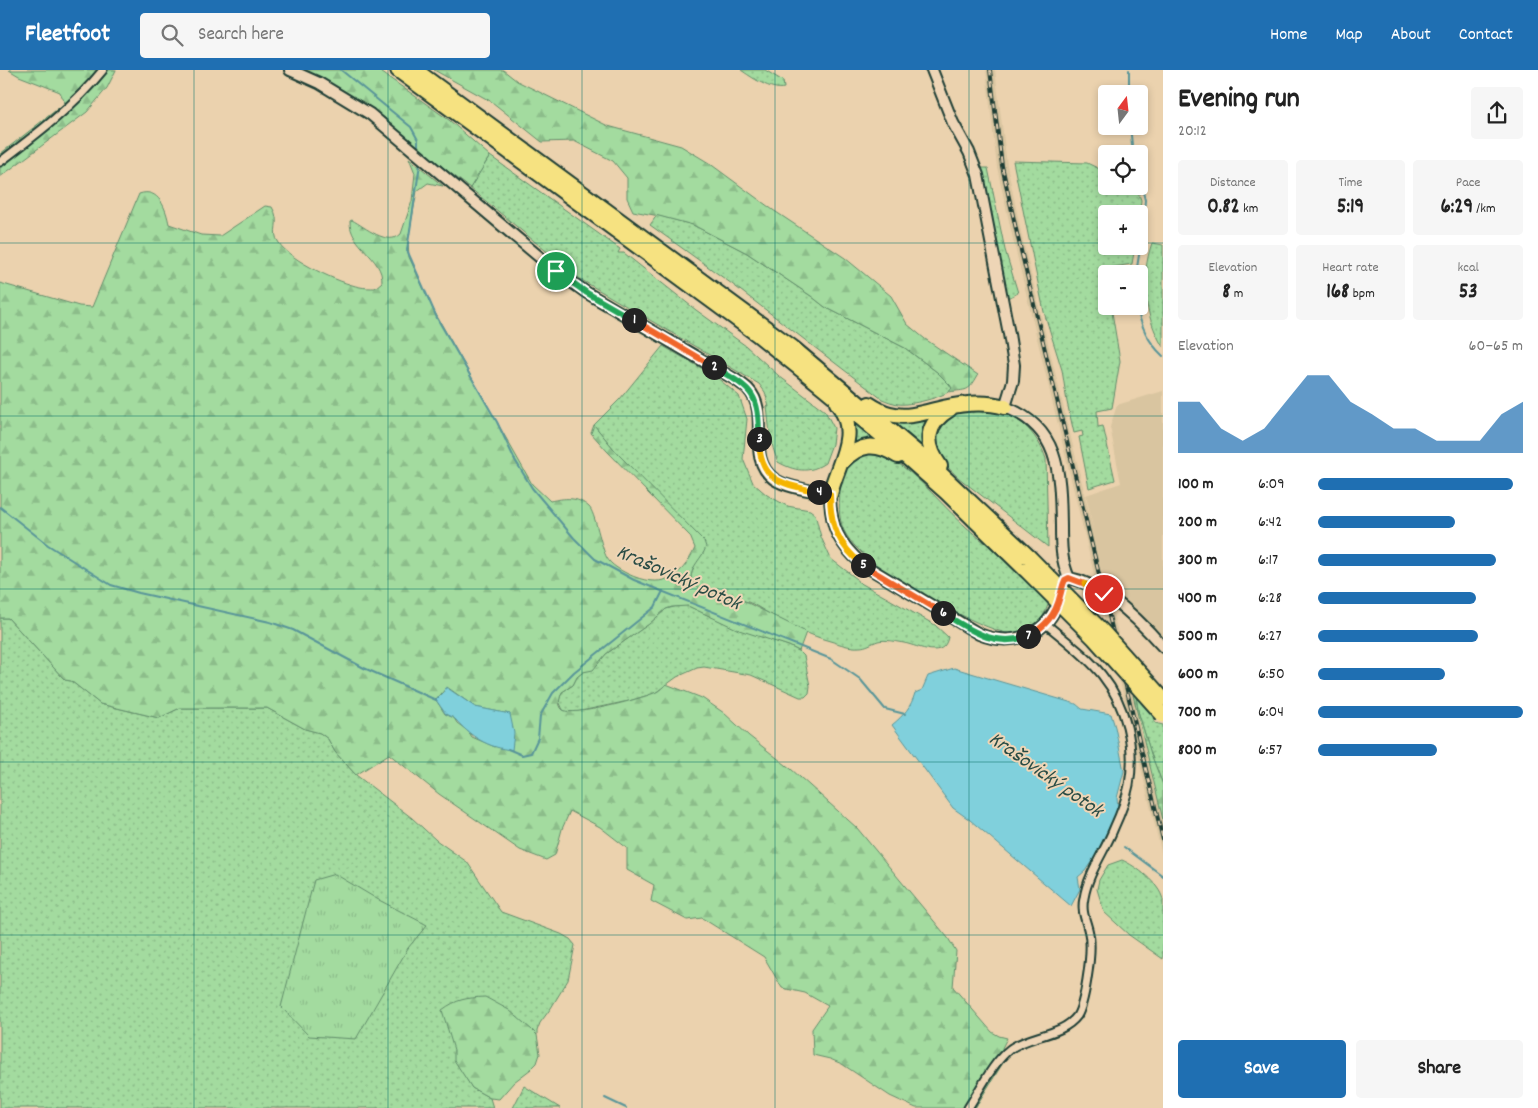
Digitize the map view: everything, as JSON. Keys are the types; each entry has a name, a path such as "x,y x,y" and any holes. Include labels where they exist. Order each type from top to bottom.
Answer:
{"highway":[{"path":"398,70 830,386 927,461 951,483 1027,563 1163,715"},
{"path":"415,70 793,348 830,386 922,471 1103,632 1163,699"},
{"path":"830,386 848,422 848,436 830,494"},
{"path":"830,386 877,410 890,414 915,414 960,405 984,403 1005,407"},
{"path":"951,483 932,456 929,438 936,420 949,410 960,405"},
{"path":"841,462 855,450 874,446 888,450 922,471"}],"street":[{"path":"0,162 40,131 88,89 103,70"},
{"path":"290,70 318,83 370,114 556,271 587,293 748,389 756,401 759,414 760,459 766,472 775,480 785,484 830,494 830,511 833,525 848,552 862,564 966,627 991,639 1004,641 1026,637 1046,624 1058,603 1063,583 1069,578"},
{"path":"932,70 953,123 969,152 978,175 1014,365 1005,407 1019,413 1035,426 1049,443 1056,458 1060,492 1061,557 1069,578 1089,585 1128,610 1163,647"},
{"path":"968,1108 999,1060 1009,1050 1019,1044 1065,1026 1076,1017 1081,1009 1090,942 1082,912 1084,897 1088,884 1112,835 1129,786 1131,768 1129,742 1126,720 1120,703 1101,674 1085,657 1046,624"}],"shaded area":[{"path":"986,70 995,70 1007,165 1022,237 1094,532 1086,495 1121,483 1110,427 1117,405 1163,391 1163,642 1107,588 1163,820 1163,859 1013,239 997,167"}],"green space":[{"path":"9,70 116,70 107,88 87,112 0,177 0,154 65,103 60,92 19,76"},
{"path":"301,70 378,70 449,120 490,156 470,188 344,91"},
{"path":"434,70 503,70 517,81 608,126 681,146 709,163 773,210 845,258 891,296 907,324 925,339 978,375 972,385 966,389 949,392 952,388 937,372 905,348 825,307 747,253 693,225 633,211 627,198 627,178 613,161 574,141 542,142 492,102"},
{"path":"741,70 765,70 783,81 784,88 767,85"},
{"path":"490,156 620,249 618,253 624,253 696,310 746,346 779,376 825,411 834,428 832,444 825,463 813,469 802,470 790,468 778,462 770,434 767,406 769,407 765,392 759,384 580,279 470,188"},
{"path":"409,158 443,186 428,183 417,191 408,240 409,257 434,311 532,484 550,501 575,499 589,507 594,516 602,547 607,558 622,571 639,579 660,581 668,579 683,568 695,548 690,536 591,433 594,425 618,454 704,541 706,547 691,574 691,579 701,590 713,596 744,601 806,632 799,651 739,630 688,606 672,607 666,609 649,624 606,654 593,670 583,672 577,677 573,685 562,692 561,708 569,712 607,706 656,692 666,684 702,698 724,713 749,736 791,769 857,828 948,938 956,951 953,987 992,1032 1007,1038 1002,1048 1006,1058 975,1108 916,1108 890,1096 842,1064 813,1055 812,1029 828,1006 805,993 782,988 764,957 702,918 687,920 651,901 654,885 627,870 627,848 600,827 570,811 562,829 555,855 546,860 520,850 439,794 389,754 356,775 335,752 328,739 320,733 305,729 267,708 180,708 159,718 100,704 71,681 65,680 8,618 0,618 0,283 79,306 92,307 139,194 146,193 156,196 160,201 166,212 169,224 201,235 220,236 265,206 272,207 276,218 277,239 285,250 304,264 340,281 360,287 375,288 382,282 381,273 372,258 355,238 351,230 350,221 352,220 383,237 396,237 401,234 412,201 415,173","holes":["447,687 475,707 510,714 495,747 472,737 454,718 445,714 436,700"]},
{"path":"1013,161 1087,163 1098,168 1098,195 1139,195 1141,200 1140,205 1098,205 1098,255 1134,255 1132,264 1098,265 1098,315 1112,315 1120,361 1112,408 1097,411 1098,427 1103,426 1115,480 1089,488 1079,437 1083,436 1082,431 1074,433 1062,370 1044,312"},
{"path":"981,168 988,168 1005,250 1018,293 1010,297 1006,297"},
{"path":"657,215 693,225 747,253 825,307 905,348 937,372 952,389 934,398 910,404 892,403 882,399 732,284 650,225"},
{"path":"1152,243 1163,245 1163,347 1148,309 1148,256"},
{"path":"663,346 715,376 739,396 747,419 743,459 753,483 767,495 787,506 810,510 815,514 821,537 831,559 857,579 857,581 935,625 948,637 946,644 942,648 930,650 884,640 862,647 845,646 802,630 749,602 715,596 694,585 690,575 691,571 704,552 594,425 620,399"},
{"path":"973,409 999,411 1008,414 1025,425 1038,441 1046,459 1048,547 959,478 943,461 936,442 941,423 953,415"},
{"path":"939,412 928,456 883,417"},
{"path":"847,413 885,445 846,453"},
{"path":"868,453 885,455 899,464 921,482 962,524 1015,566 1035,586 1043,595 1048,605 1032,629 1016,634 987,627 947,608 907,585 875,564 858,549 847,536 842,525 839,509 840,488 842,474 847,463"},
{"path":"682,605 799,651 804,656 810,686 809,693 805,697 800,697 751,675 704,667 677,677 655,693 629,701 571,713 563,710 559,701 562,692 573,685 577,677 583,672 593,669 606,654 649,624 666,609"},
{"path":"0,618 8,618 65,680 71,681 100,704 159,718 180,708 267,708 305,729 320,733 328,739 335,752 356,775 412,818 436,840 467,862 501,912 570,939 575,945 568,980 540,1023 537,1035 532,1030 454,1050 455,1060 472,1088 490,1098 493,1108 0,1108"},
{"path":"1133,695 1136,696 1138,711 1151,754 1163,785 1163,820"},
{"path":"1136,696 1151,712 1155,723 1163,725 1163,785 1151,754 1138,711"},
{"path":"1122,860 1147,876 1161,894 1163,900 1163,959 1129,935 1104,912 1097,889 1099,880 1108,865"},
{"path":"335,874 377,899 427,925 408,948 356,1039 309,1036 281,1007 314,880"},
{"path":"485,997 509,1010 537,1035 540,1054 537,1063 514,1082 499,1099 490,1098 472,1088 454,1060 454,1050 442,1010 452,1003"},
{"path":"524,1086 560,1108 513,1108"}],"water":[{"path":"954,668 1076,704 1082,709 1111,714 1124,771 1117,798 1118,809 1096,855 1085,871 1078,877 1080,889 1071,906 970,820 953,808 892,725 906,710 915,693 922,690 928,676"},
{"path":"446,687 475,707 510,714 514,733 512,750 487,744 446,714 436,700"}],"waterway":[{"name":"Krašovický potok","path":"341,70 411,127 418,140 418,146"},
{"path":"1129,70 1129,85"},
{"path":"1131,135 1132,145"},
{"name":"Krašovický potok","path":"420,164 407,250 437,318 497,422 515,460 532,488 574,538 595,559 634,580 831,659 860,679 885,709 905,714"},
{"path":"1137,265 1142,236 1144,195"},
{"path":"1138,315 1153,345 1163,356"},
{"path":"0,507 48,545 111,585 270,622 293,630 364,668 436,700"},
{"path":"508,749 522,755 531,753 538,738 540,716 553,693 574,672 655,607 663,591"},
{"name":"Krašovický potok","path":"1124,847 1163,876"},
{"path":"605,1098 626,1108"}],"railway":[{"path":"990,70 1002,166 1018,238 1163,840"}],"route":[{"path":"556,271 587,293 708,363 748,389 756,401 759,414 760,459 766,472 775,480 785,484 830,494 830,511 833,525 848,552 862,564 966,627 991,639 1004,641 1019,639 1040,629 1050,619 1058,603 1065,580 1069,578 1075,579 1104,594"}]}
